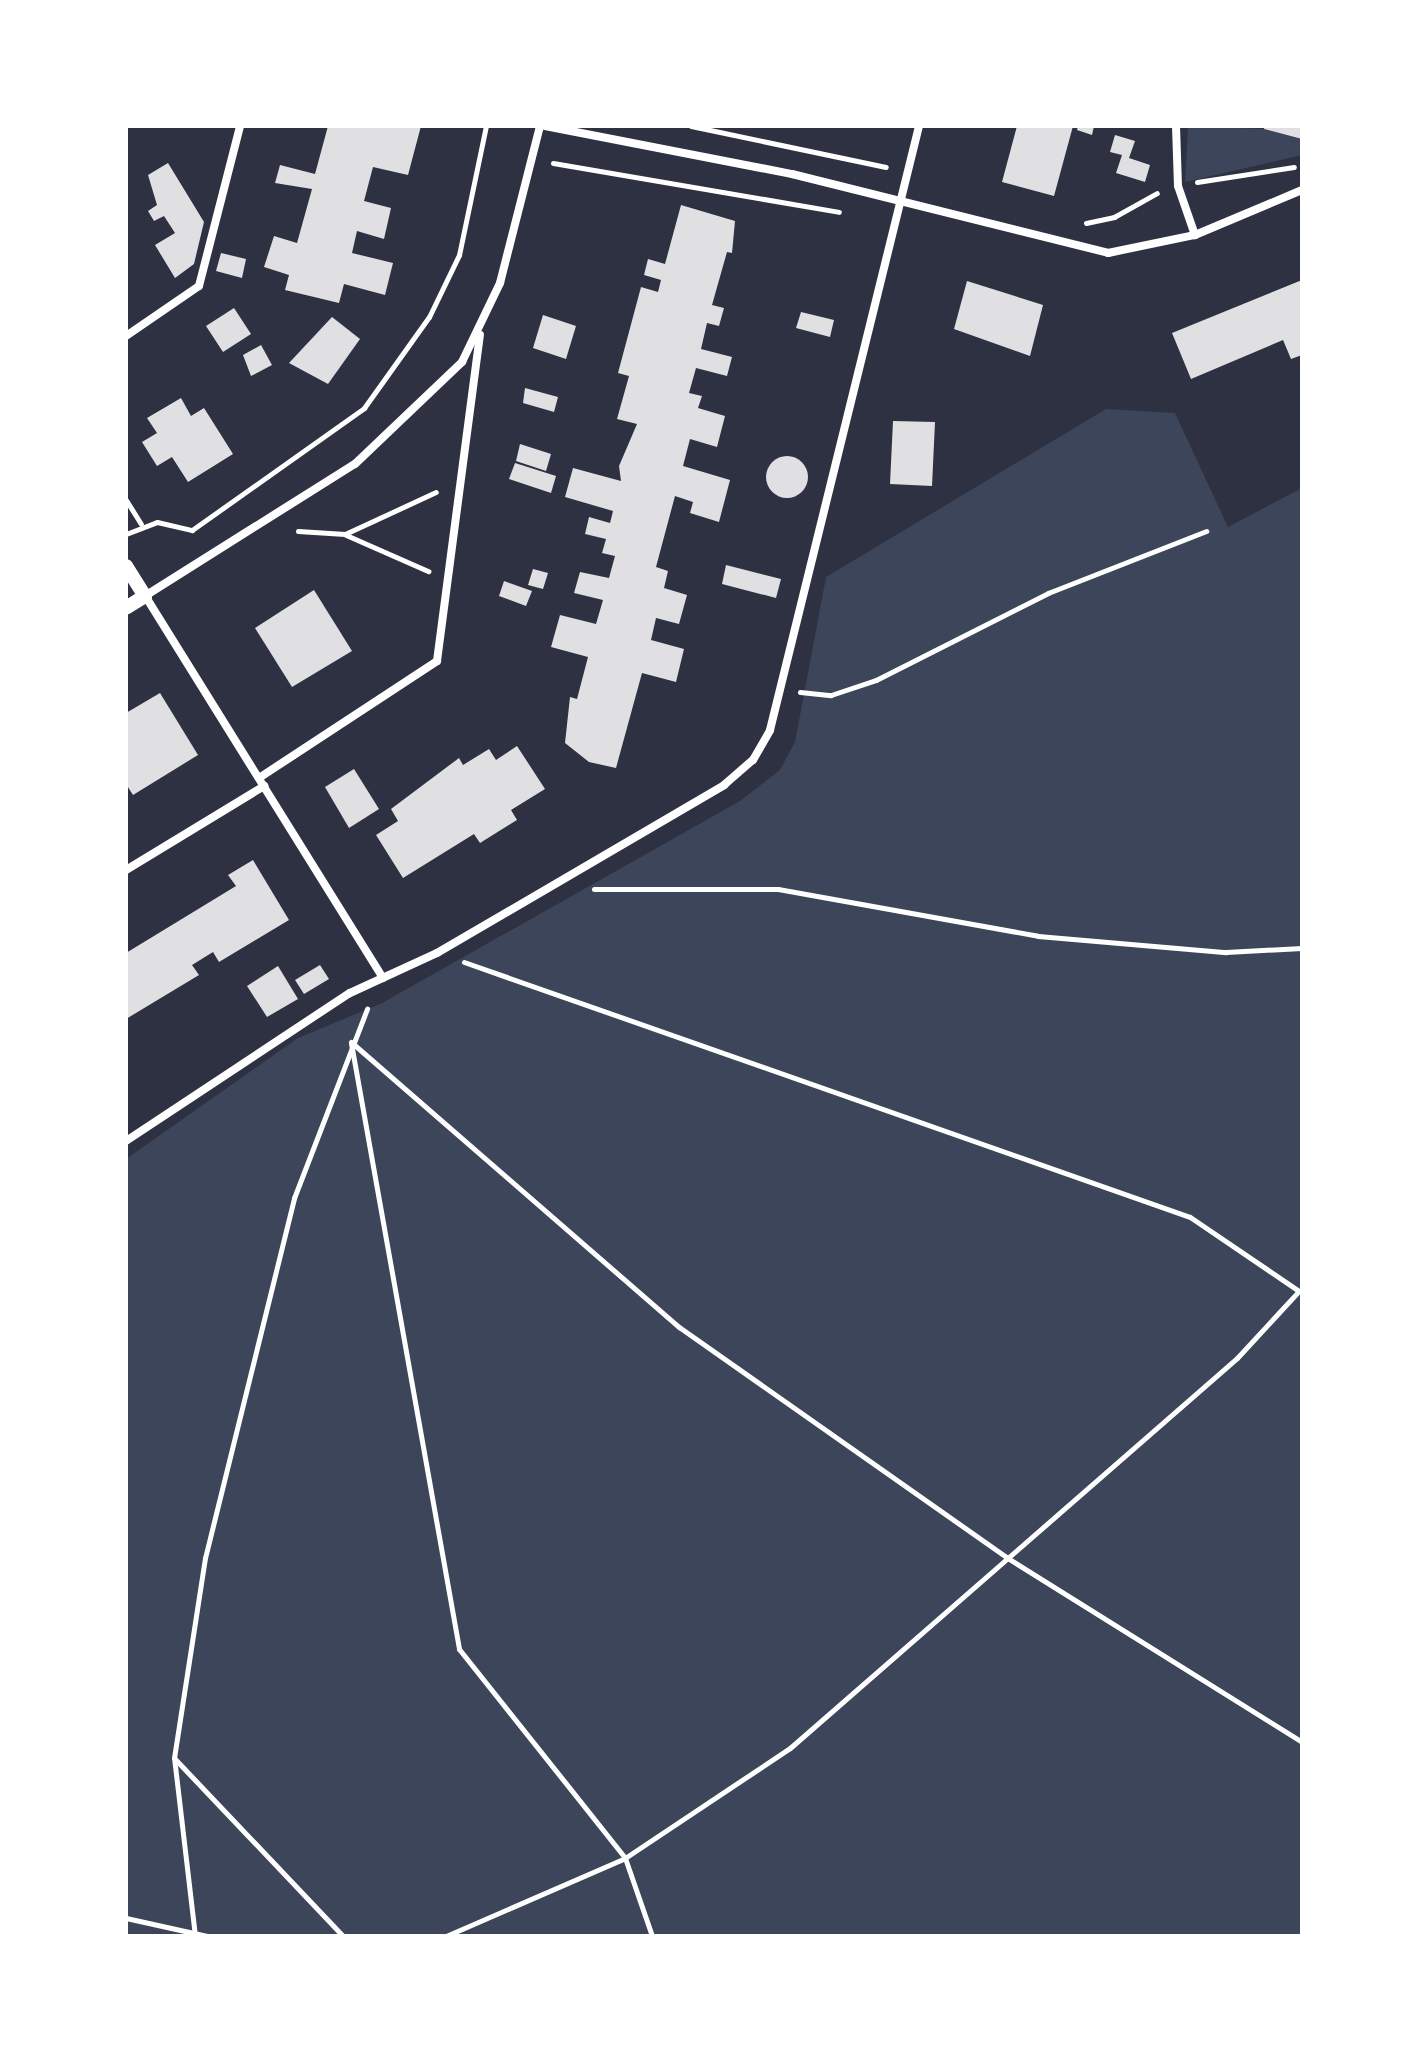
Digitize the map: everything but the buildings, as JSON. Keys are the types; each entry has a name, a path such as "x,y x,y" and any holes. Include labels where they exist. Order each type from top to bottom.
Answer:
{"street":[{"path":"126,336 199,286 240,126"},
{"path":"126,870 262,782 437,661 450,581 458,468 481,331 523,210 542,126 899,202 1087,251 1126,252 1195,235 1302,190"},
{"path":"126,1141 225,1069 383,978 437,953 724,785 770,730 919,126"},
{"path":"1176,126 1178,186 1195,235"},
{"path":"126,608 398,430 481,331"},
{"path":"126,566 383,978"}],"path":[{"path":"126,534 141,524 192,530 364,408 429,317 459,255 486,126"},
{"path":"691,126 907,172"},
{"path":"1076,225 1114,217 1178,186 1302,165"},
{"path":"345,534 404,512 458,468"},
{"path":"126,500 141,524"},
{"path":"298,531 345,534 450,581"},
{"path":"780,690 831,695 876,680 1048,593 1206,531"},
{"path":"545,889 778,889 1038,936 1226,952 1302,948"},
{"path":"437,953 1190,1217 1300,1293 1237,1358 790,1748 625,1858 446,1936"},
{"path":"195,1935 174,1758 205,1558 294,1198 351,1042 383,978"},
{"path":"351,1042 679,1327 1006,1557 1302,1742"},
{"path":"351,1042 459,1649 625,1858 652,1936"},
{"path":"174,1758 343,1936"},
{"path":"126,1918 207,1936"}],"shaded area":[{"path":"1188,126 1264,129 1302,139 1302,155 1185,182"},
{"path":"1106,409 1175,413 1228,527 1302,488 1302,1936 126,1936 126,1159 298,1038 382,1003 740,801 780,770 795,742 826,577"}]}
